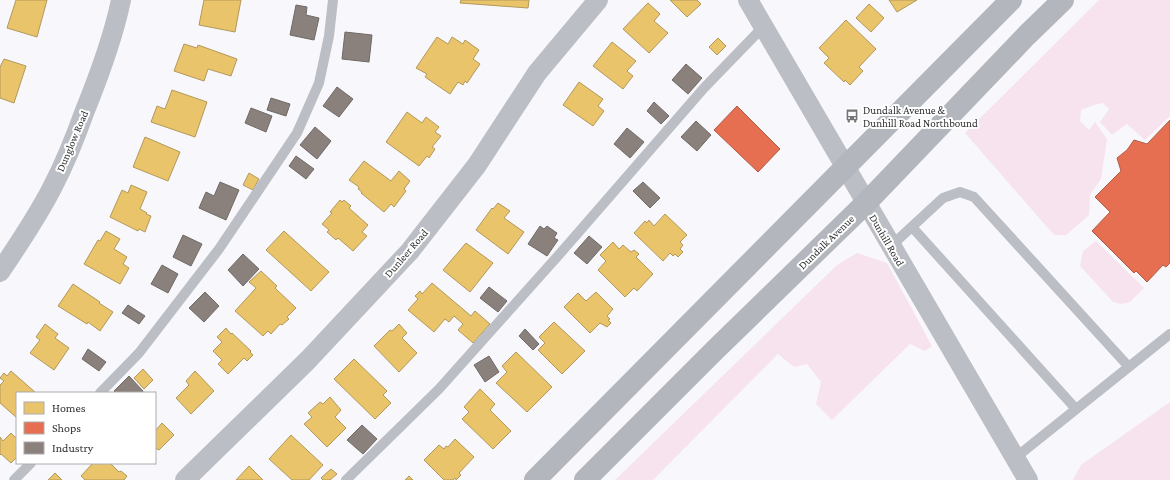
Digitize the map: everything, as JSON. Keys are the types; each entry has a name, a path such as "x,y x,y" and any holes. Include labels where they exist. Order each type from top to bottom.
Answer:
{"main road":[{"path":"535,480 1011,0"},
{"name":"Dundalk Avenue","path":"584,480 866,203 1063,0"}],"street":[{"name":"Dunglow Road","path":"0,272 53,187 97,80 121,0"},
{"name":"Dunhill Road","path":"748,0 1028,480"},
{"name":"Dunleer Road","path":"185,480 308,360 410,251 477,166 537,72 593,3"}],"lane":[{"path":"101,392 139,353 219,249 297,133 319,83 329,36 333,0"},
{"path":"346,480 439,390 704,88 764,26"},
{"path":"891,246 942,198 960,192 974,197 1129,367"},
{"path":"912,227 1076,409"},
{"path":"1015,458 1170,334"},
{"path":"14,480 30,464"}],"shaded area":[{"path":"1099,0 1170,0 1170,116 1145,140 1127,124 1112,135 1100,122 1109,109 1103,103 1081,110 1080,121 1089,130 1095,122 1107,139 1101,179 1090,195 1089,215 1066,235 1054,235 965,133"},
{"path":"1096,241 1144,288 1130,302 1122,304 1113,302 1080,266 1083,251"},
{"path":"857,253 887,263 932,346 925,351 910,344 832,420 816,404 821,382 807,364 794,367 778,354 653,480 615,480 837,265"},
{"path":"1170,402 1170,480 1073,480 1081,465"}],"building: Homes":[{"path":"16,0 47,0 37,37 7,28"},
{"path":"204,0 241,0 235,32 199,25"},
{"path":"461,0 529,0 528,8 460,3"},
{"path":"670,0 697,0 701,4 687,17"},
{"path":"889,0 917,0 897,12"},
{"path":"648,3 660,14 654,21 668,33 649,53 623,29"},
{"path":"869,4 884,18 871,32 856,18"},
{"path":"846,20 876,49 859,67 863,71 850,85 845,80 844,82 824,63 829,58 819,48"},
{"path":"437,37 448,44 452,37 463,44 465,40 479,50 473,59 480,64 467,83 465,81 463,85 458,82 450,94 425,77 427,74 416,68"},
{"path":"718,38 726,46 717,55 709,47"},
{"path":"612,42 636,61 627,71 633,76 623,89 593,66"},
{"path":"184,44 197,48 198,45 237,59 231,76 208,69 204,81 174,71"},
{"path":"4,59 26,66 14,103 0,98 0,67"},
{"path":"579,82 603,99 598,106 604,111 593,126 563,105"},
{"path":"172,90 207,102 195,137 151,122 157,106 165,109"},
{"path":"407,112 422,123 426,117 439,127 435,132 441,136 432,147 435,149 429,158 427,156 419,166 386,142"},
{"path":"145,137 180,152 168,181 133,167"},
{"path":"364,161 391,181 399,171 410,181 404,189 406,191 394,207 391,204 384,212 361,193 362,192 358,189 359,187 349,180"},
{"path":"249,173 259,179 253,190 243,185"},
{"path":"131,185 147,192 140,209 151,216 145,232 139,229 138,231 110,217 122,190 128,193"},
{"path":"340,200 342,202 344,200 351,206 349,208 368,225 362,232 367,236 353,251 338,238 336,240 327,232 329,230 322,224 332,213 330,212"},
{"path":"498,203 510,211 504,218 524,232 508,254 476,230 492,208 493,209"},
{"path":"665,214 687,235 680,242 683,245 680,249 683,252 678,257 675,254 673,256 670,253 663,261 634,233 645,221 647,223 649,220 654,226"},
{"path":"106,231 120,239 114,249 127,257 123,264 129,268 120,284 84,264 98,240 100,241"},
{"path":"284,231 329,272 311,291 266,250"},
{"path":"613,242 619,249 623,245 631,252 634,250 639,254 636,257 653,274 637,291 634,288 625,297 598,270 606,261 600,255"},
{"path":"466,243 493,263 470,292 443,270"},
{"path":"261,271 277,286 275,288 296,308 287,317 289,319 282,325 280,324 271,334 268,331 263,336 235,311 256,288 249,282"},
{"path":"432,283 471,316 475,311 490,324 473,343 458,330 463,324 454,316 449,322 445,319 434,332 408,310 418,299 415,296 420,291 422,294"},
{"path":"73,284 113,312 100,331 88,322 87,324 58,306"},
{"path":"596,292 613,309 607,316 611,323 607,327 600,323 590,333 564,307 578,293 586,301"},
{"path":"554,322 585,351 562,374 538,350 545,343 539,337"},
{"path":"45,324 58,334 55,338 69,348 54,370 30,353 40,340 36,337"},
{"path":"399,324 407,333 402,338 417,353 399,372 374,346 390,330 392,331"},
{"path":"226,328 251,351 250,352 253,355 247,361 244,358 228,374 218,364 222,360 213,351 222,342 217,337"},
{"path":"516,352 552,387 527,412 496,383 507,372 502,366"},
{"path":"354,359 387,391 383,395 391,403 375,419 334,379"},
{"path":"143,369 153,380 144,389 134,378"},
{"path":"11,371 35,392 16,392 16,417 0,403 0,385 4,381 0,378 4,373 7,376"},
{"path":"195,371 214,391 191,414 176,398 189,385 186,381"},
{"path":"480,389 495,404 490,410 511,431 493,449 462,419 469,412 464,407"},
{"path":"330,397 341,410 335,417 346,428 327,447 304,424 312,417 308,413 320,402 323,404"},
{"path":"162,423 174,435 159,450 156,448 156,430"},
{"path":"11,433 16,438 16,458 11,463 1,454 0,455 0,437 3,441"},
{"path":"291,435 323,465 309,480 292,480 269,459"},
{"path":"455,439 474,457 459,473 461,475 456,480 455,478 453,480 444,480 424,460 439,445 444,449 446,446 448,447"},
{"path":"92,464 111,464 119,472 121,471 127,476 124,480 85,480 81,476"},
{"path":"249,466 263,480 236,480"},
{"path":"331,469 337,474 330,480 323,480 321,478"},
{"path":"55,473 62,480 48,480"},
{"path":"409,476 413,480 405,480"}],"building: Shops":[{"path":"737,106 780,149 758,172 714,130"},
{"path":"1170,120 1170,263 1166,267 1163,265 1147,282 1136,271 1134,273 1092,231 1110,212 1095,197 1121,171 1117,158 1127,150 1134,140 1147,144"}],"building: Industry":[{"path":"296,5 307,7 306,15 319,18 314,40 290,35"},
{"path":"345,32 372,35 369,62 342,59"},
{"path":"686,64 702,78 688,94 672,80"},
{"path":"337,87 353,99 339,117 323,106"},
{"path":"271,98 290,104 286,116 267,110"},
{"path":"654,102 669,116 661,124 647,111"},
{"path":"251,108 272,116 266,132 245,123"},
{"path":"696,121 711,135 697,151 681,137"},
{"path":"315,127 331,141 317,159 300,145"},
{"path":"627,128 644,142 630,158 614,144"},
{"path":"296,156 314,169 306,179 289,166"},
{"path":"220,182 239,190 226,220 199,208 206,192 214,196"},
{"path":"643,182 660,198 650,208 633,191"},
{"path":"540,226 544,229 547,226 557,233 554,238 558,240 547,256 528,244"},
{"path":"183,235 202,244 191,266 173,257"},
{"path":"589,236 602,247 587,264 574,253"},
{"path":"243,254 259,269 243,286 228,270"},
{"path":"162,265 178,274 168,293 151,284"},
{"path":"489,287 507,301 498,312 480,298"},
{"path":"205,292 219,306 204,322 189,308"},
{"path":"128,305 145,316 139,324 122,313"},
{"path":"525,329 539,344 533,350 519,336"},
{"path":"88,349 106,362 99,371 82,359"},
{"path":"489,356 499,372 485,382 474,365"},
{"path":"129,376 143,391 115,392 114,391"},
{"path":"362,425 377,439 363,454 347,440"}],"place":[{"name":"Dundalk Avenue & Dunhill Road Northbound","path":"852,116"}]}
